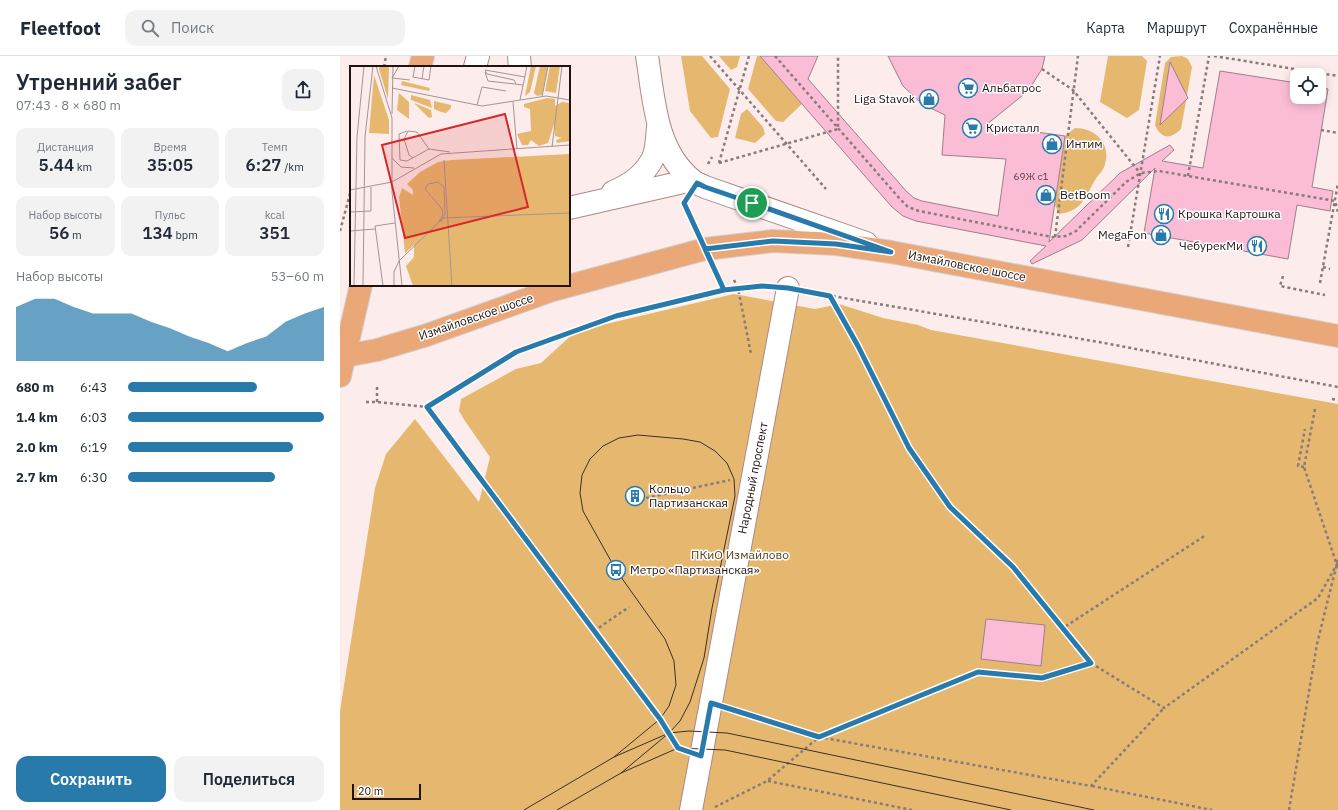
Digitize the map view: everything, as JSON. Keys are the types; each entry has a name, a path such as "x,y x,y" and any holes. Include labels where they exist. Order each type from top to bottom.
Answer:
{"main road":[{"path":"420,66 423,56"},
{"name":"Измайловское шоссе","path":"570,286 705,249 773,241 836,244 891,252 1338,336"},
{"path":"341,363 361,286"},
{"path":"525,286 550,291"},
{"name":"Измайловское шоссе","path":"341,363 568,286"}],"street":[{"path":"475,66 478,56"},
{"path":"519,56 520,66"},
{"path":"646,56 658,127 668,149 678,165 694,181 705,187 891,252"},
{"path":"572,208 622,188 641,175 653,157 658,127"},
{"path":"572,208 694,181"},
{"name":"Народный проспект","path":"691,810 788,288"}],"path":[{"path":"384,66 386,56"},
{"path":"710,56 826,189"},
{"path":"749,56 719,163 838,129"},
{"path":"775,56 900,200 908,207 919,211 1055,237 1066,236 1076,231 1126,182 1141,174 1159,171 1335,201"},
{"path":"838,56 838,129"},
{"path":"1055,237 1078,56"},
{"path":"1128,247 1160,56"},
{"path":"1188,176 1208,56"},
{"path":"1214,56 1338,76"},
{"path":"1042,69 1073,90 1141,174"},
{"path":"1321,130 1338,133"},
{"path":"712,157 694,181 684,203 724,290"},
{"path":"1320,283 1338,183"},
{"path":"340,231 350,194"},
{"path":"1335,201 1338,212"},
{"path":"1323,267 1330,269"},
{"path":"1283,276 1280,286 1325,295"},
{"path":"734,280 738,288 752,356"},
{"path":"366,402 427,407 516,352 616,316 724,290 762,286 788,288 1099,342 1338,387"},
{"path":"830,296 858,346 909,448 950,507 1013,567 1091,663 1164,708"},
{"path":"377,385 377,402"},
{"path":"1332,399 1338,400"},
{"path":"427,407 660,719 678,748 701,756"},
{"path":"1316,410 1304,467 1338,566"},
{"path":"1304,467 1298,466 1305,429"},
{"path":"646,498 753,475"},
{"path":"1063,628 1206,535"},
{"path":"1288,810 1318,644 1338,566 1338,559"},
{"path":"1092,786 1164,708 1318,598 1338,566"},
{"path":"594,631 629,607"},
{"path":"710,810 767,781 819,737 978,672 1042,678 1091,663"},
{"path":"711,703 819,737 1092,786 1212,810"},
{"path":"767,781 912,810"}],"green space":[{"path":"681,56 702,56 730,89 718,137 711,138 690,111"},
{"path":"719,56 740,56 737,67 731,70"},
{"path":"757,56 760,56 802,104 783,122 776,121 748,89"},
{"path":"1108,56 1142,56 1147,61 1139,110 1127,118 1100,102"},
{"path":"1182,56 1188,59 1192,67 1181,129 1173,135 1166,136 1157,130 1155,125 1165,63 1171,57","holes":["1176,80 1182,88 1180,105 1166,108 1164,96 1167,84"]},
{"path":"747,109 763,127 765,134 755,143 735,138 741,114"},
{"path":"1075,128 1089,131 1100,138 1106,150 1105,164 1082,203 1073,210 1059,214 1055,205 1065,136"},
{"name":"ПКиО Измайлово","path":"734,294 815,309 839,304 883,318 918,325 931,330 1338,404 1338,810 340,810 340,711 375,488 386,454 415,419 479,502 490,457 459,411 461,399 516,369 541,363 576,331"}],"building":[{"path":"760,56 818,56 808,79 907,192 914,198 922,201 998,216 1006,159 942,155 945,115 922,104 903,86 888,56 1045,56 1042,69 1028,91 986,125 1065,136 1049,242 1120,173 1170,145 1174,150 1162,161 1203,168 1220,71 1290,82 1290,104 1326,104 1312,187 1333,191 1330,211 1297,205 1288,259 1144,233 1155,168 1082,240 1032,264 1030,261 1046,246 916,221 903,216 892,207"},
{"path":"1170,62 1188,98 1160,125"},
{"path":"1326,89 1328,89 1326,101"},
{"path":"986,619 1045,625 1041,666 981,659"}],"tram line":[{"path":"614,757 660,719 669,706 676,685 674,661 665,639 616,570 583,511 580,493 582,475 590,459 603,446 619,438 638,435 700,442 715,451 727,463 734,479 735,496 712,608 704,658 690,702 680,721 669,733 621,773"},
{"path":"524,810 614,757 669,733 689,731 727,733 1094,810"},
{"path":"557,810 621,773 678,748 725,750 1011,810"}],"place":[{"name":"Альбатрос","path":"968,88"},
{"name":"Liga Stavok","path":"929,99"},
{"name":"Кристалл","path":"972,128"},
{"name":"Интим","path":"1052,144"},
{"name":"BetBoom","path":"1046,195"},
{"name":"Крошка Картошка","path":"1164,214"},
{"name":"MegaFon","path":"1161,235"},
{"name":"ЧебурекМи","path":"1257,246"},
{"name":"Кольцо Партизанская","path":"635,496"},
{"name":"Метро «Партизанская»","path":"616,570"}],"route":[{"path":"752,203 697,183 684,203 705,249 724,290 616,316 516,352 427,407 660,719 678,748 701,756 711,703 819,737 978,672 1042,678 1091,663 1013,567 950,507 909,448 858,346 830,296 788,288 762,286 729,288 724,290 705,249 773,241 836,244 891,252 752,203"}]}
